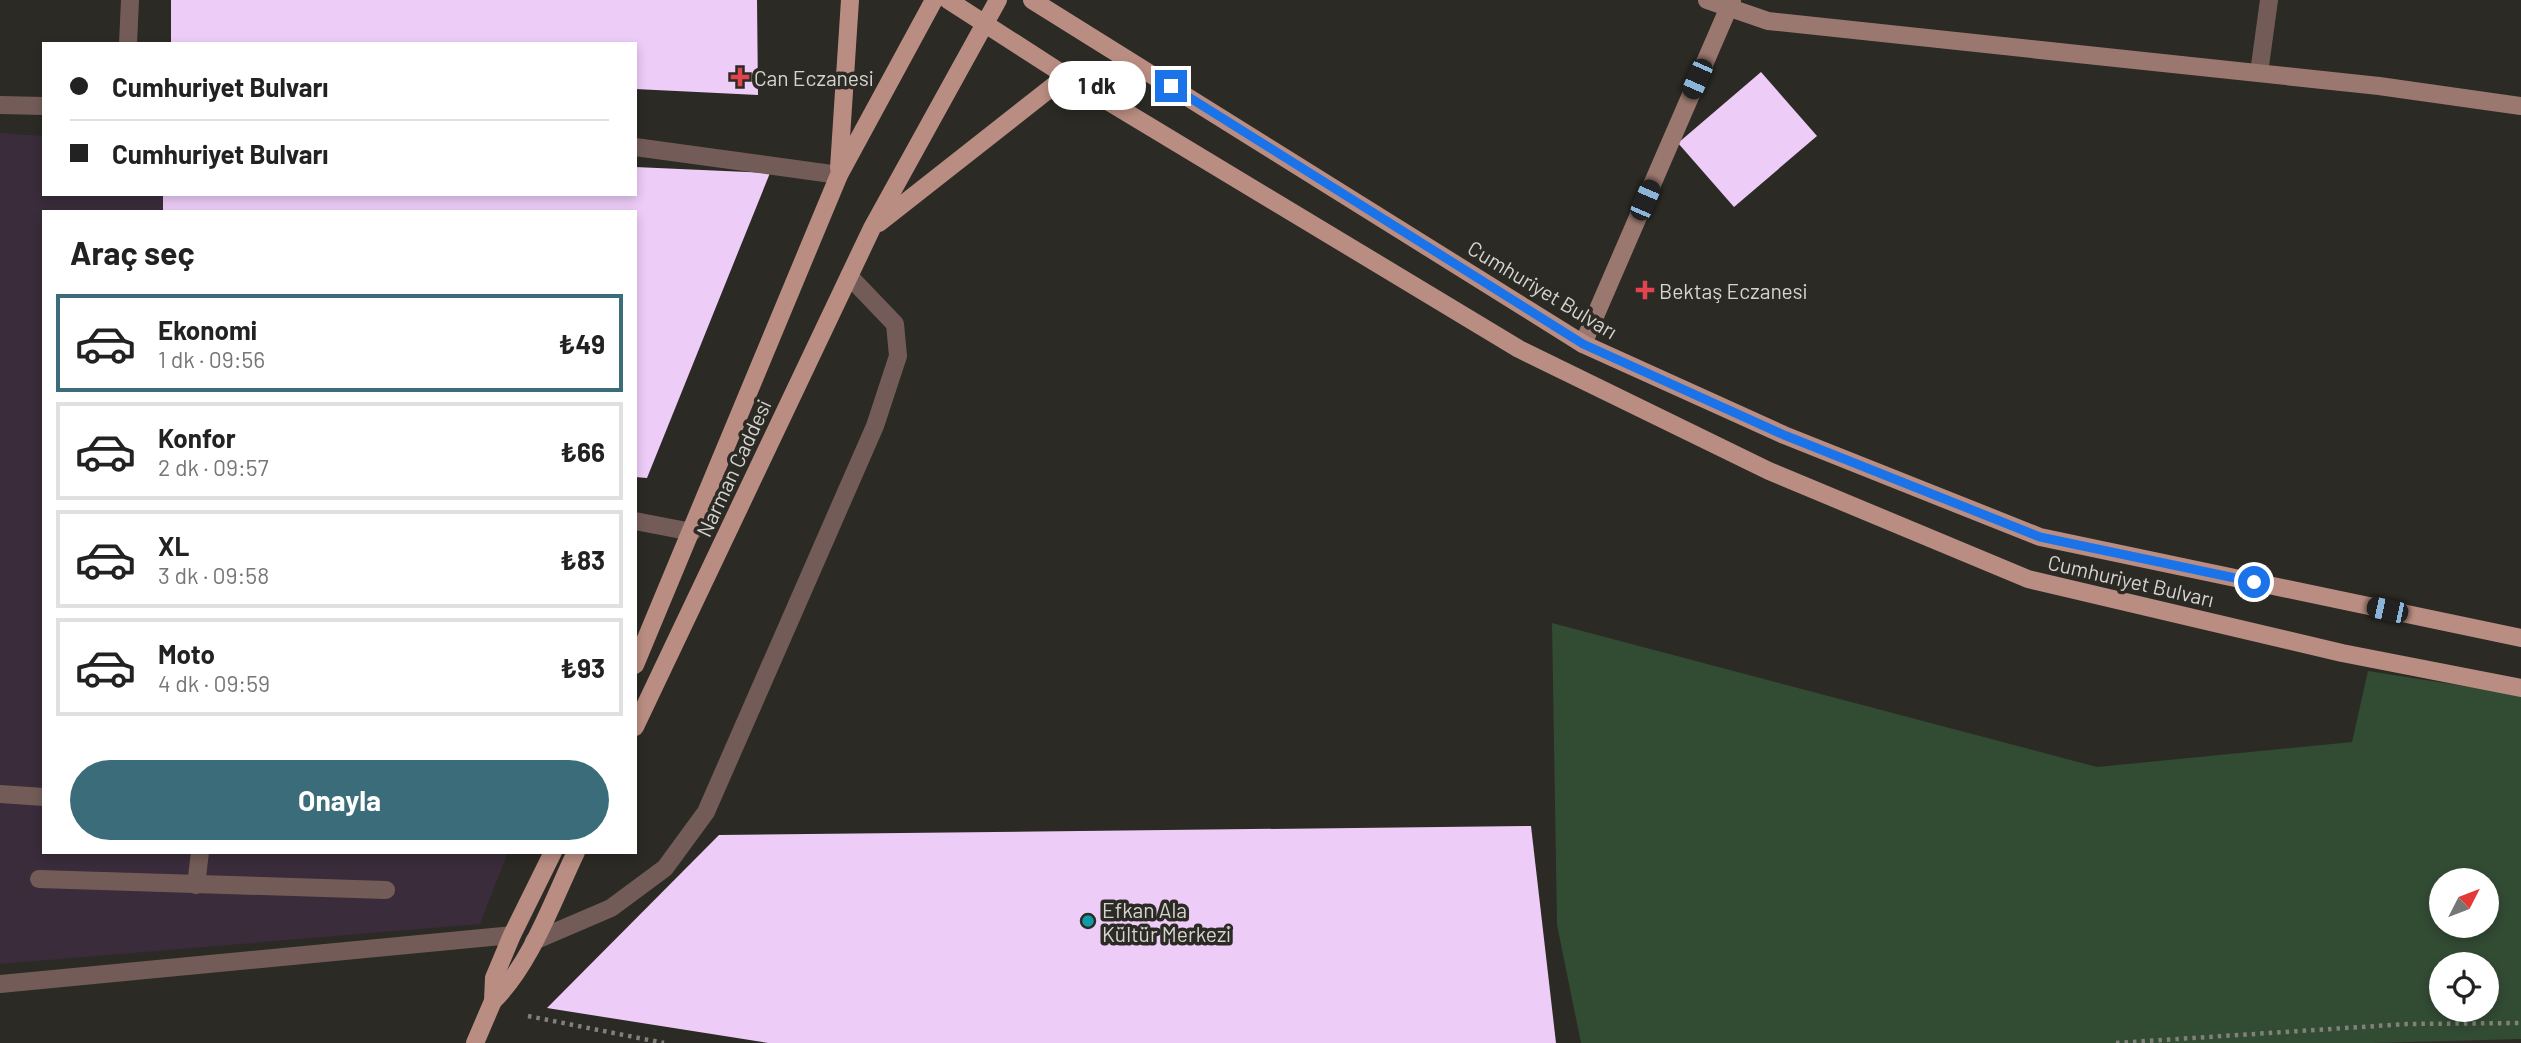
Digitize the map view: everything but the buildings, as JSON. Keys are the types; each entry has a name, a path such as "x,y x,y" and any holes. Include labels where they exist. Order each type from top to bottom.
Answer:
{"main road":[{"name":"Narman Caddesi","path":"839,175 850,0"},
{"name":"Narman Caddesi","path":"637,660 839,175 934,0"},
{"name":"Cumhuriyet Bulvarı","path":"948,0 1066,76 1520,349 1769,471 2028,579 2342,653 2521,688"},
{"name":"Narman Caddesi","path":"637,723 849,276 998,0"},
{"name":"Cumhuriyet Bulvarı","path":"1032,0 1583,344 1784,435 2040,537 2521,638"},
{"name":"Narman Caddesi","path":"873,228 1066,76"},
{"path":"494,1001 494,978 552,854"},
{"path":"475,1043 494,1001 507,988 534,941 575,854"}],"street":[{"path":"128,42 130,0"},
{"path":"1707,0 1730,4 1768,21 2379,86 2521,106"},
{"path":"2259,73 2269,0"},
{"path":"1583,344 1730,4"},
{"path":"0,105 42,106"},
{"path":"637,147 839,175"},
{"path":"534,941 611,908 665,867 706,811 875,426 898,356 895,324 849,276"},
{"path":"637,521 692,532"},
{"path":"0,794 42,797"},
{"path":"196,885 200,854"},
{"path":"39,879 386,890"},
{"path":"0,984 512,935"}],"path":[{"path":"528,1016 664,1043"},
{"path":"2116,1043 2407,1024 2521,1023"}],"shaded area":[{"path":"0,133 42,136 42,196 164,196 165,210 42,210 42,854 507,854 480,924 0,964"}],"green space":[{"path":"1552,623 2097,767 2352,742 2368,671 2521,695 2521,1039 2374,1043 1581,1043 1557,925"}],"place":[{"name":"Can Eczanesi","path":"740,77"},
{"name":"Bektaş Eczanesi","path":"1645,290"},
{"name":"Efkan Ala Kültür Merkezi","path":"1088,921"}],"route":[{"path":"1171,86 1583,344 1784,435 2040,537 2254,582"}]}
